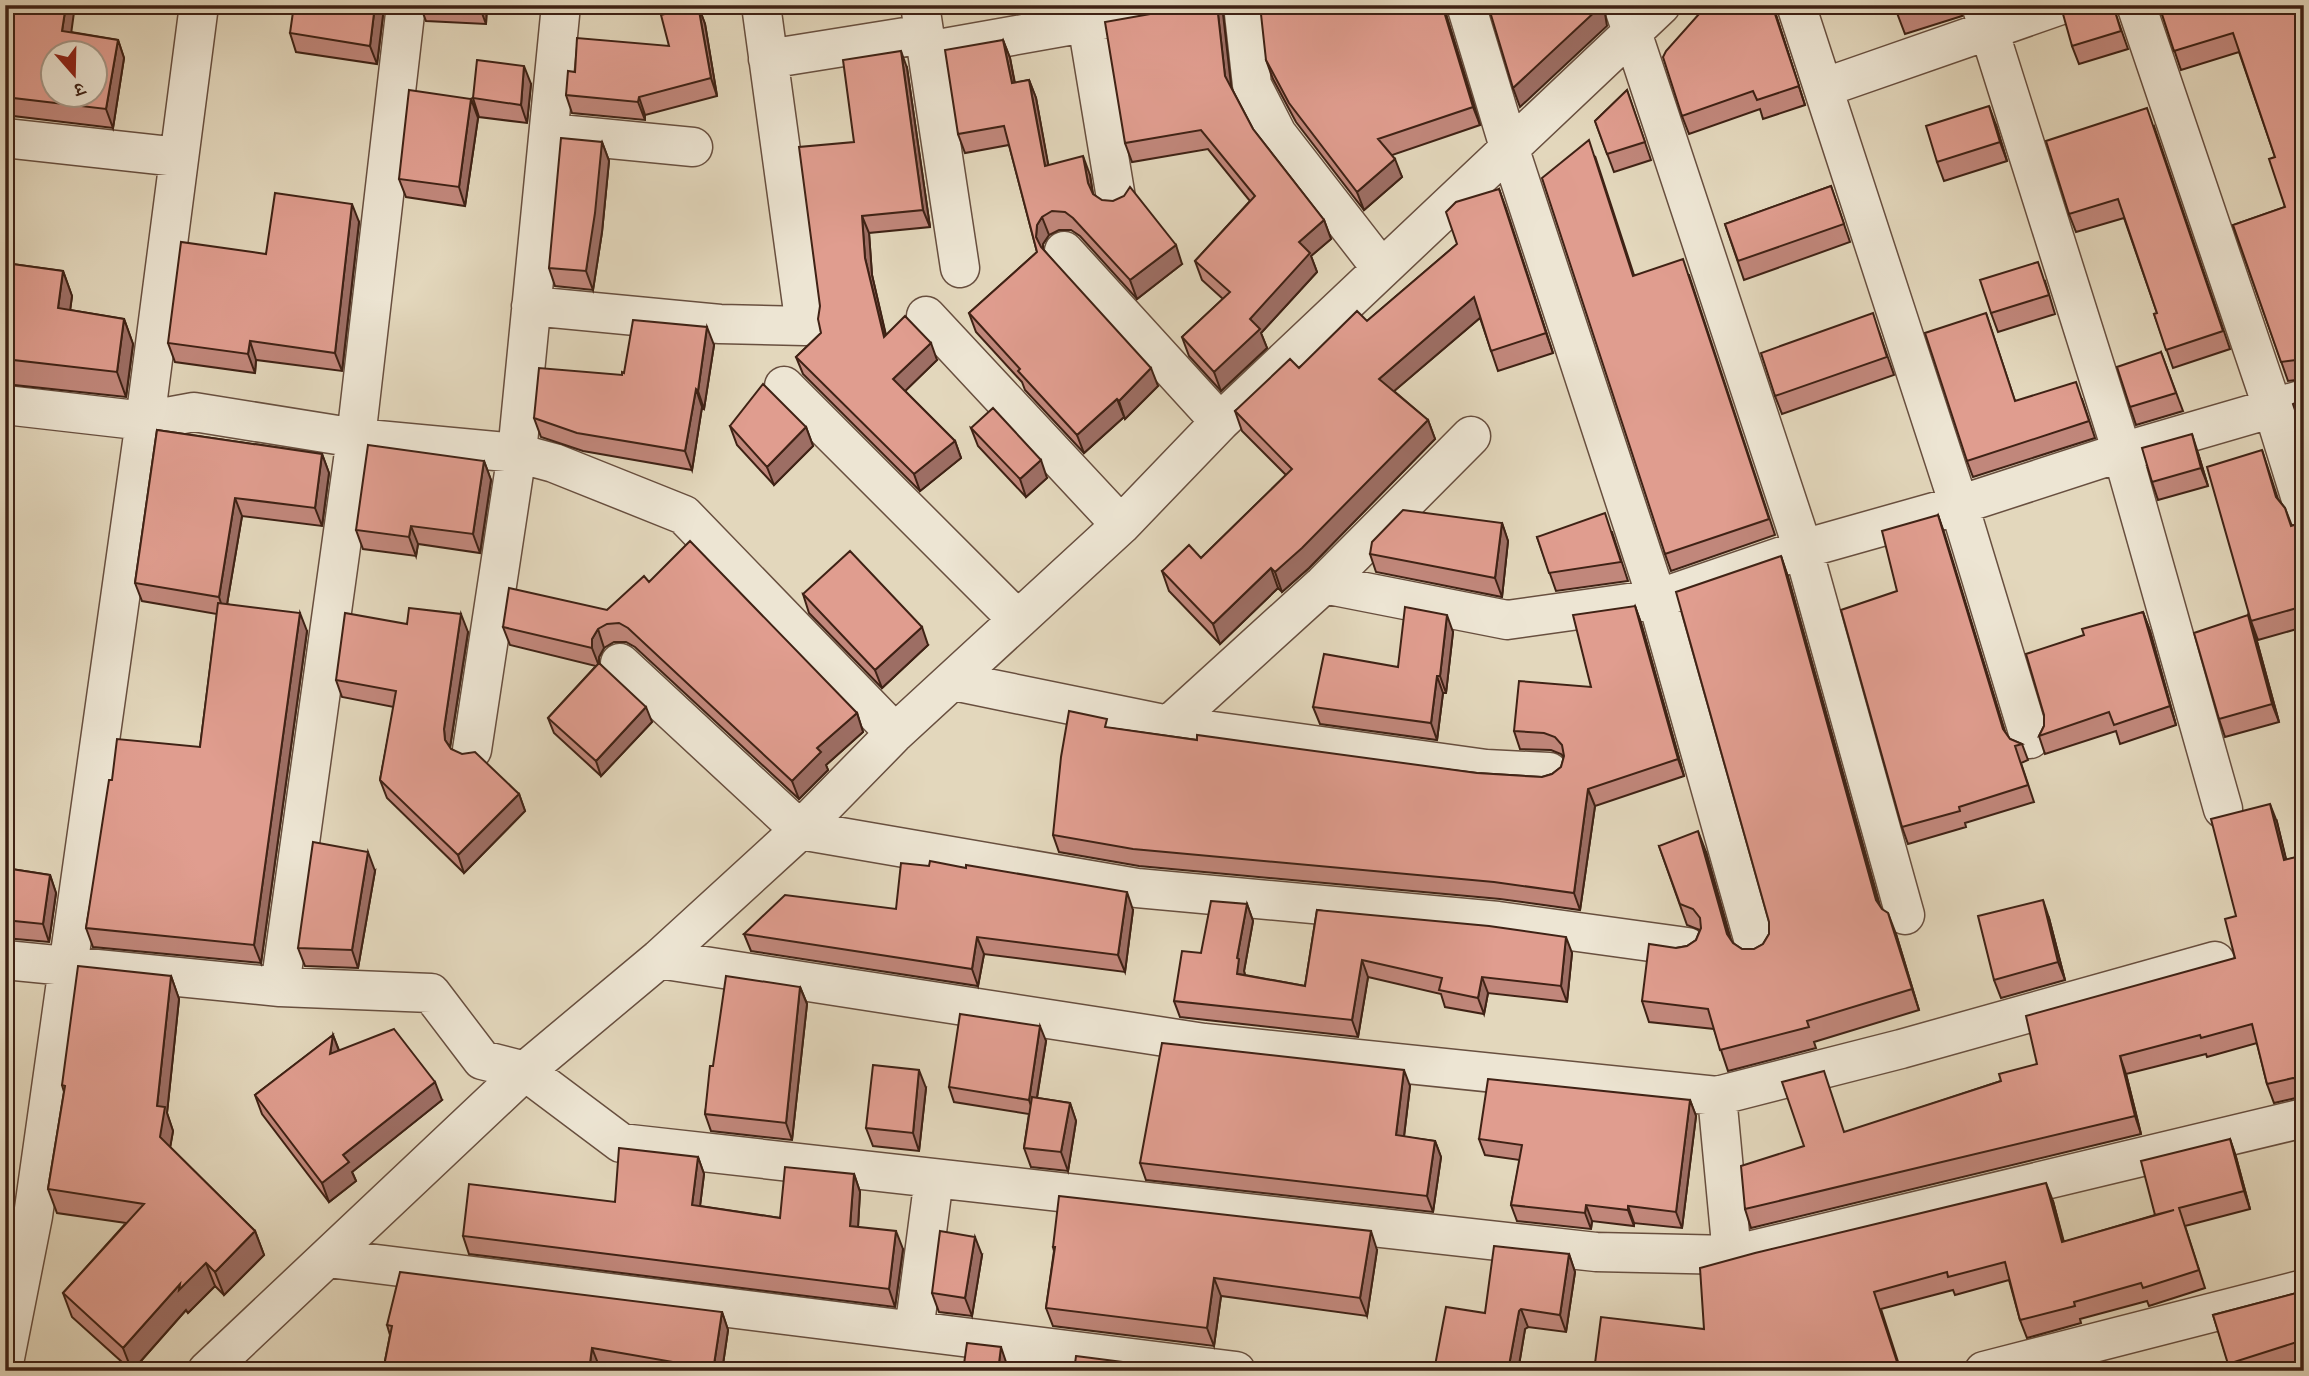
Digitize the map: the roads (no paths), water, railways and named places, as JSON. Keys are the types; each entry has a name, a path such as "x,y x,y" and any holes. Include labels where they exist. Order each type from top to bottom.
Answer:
{"street":[{"path":"5,1358 19,1215 67,966 145,421 199,5"},
{"path":"280,987 356,438 406,5"},
{"path":"472,750 517,453 561,5"},
{"path":"531,306 720,324 805,327 761,5"},
{"path":"768,59 924,30 1186,5"},
{"path":"1244,5 1252,85 1277,134 1381,268"},
{"path":"1466,5 1509,147 1657,599 1756,948"},
{"path":"207,1371 525,1071 659,959 800,830 895,733 1121,525 1220,422 1509,147 1628,19 1661,5"},
{"path":"1796,5 1959,505 2030,739"},
{"path":"1823,88 1985,18 2061,5"},
{"path":"2136,5 2289,404 2304,509"},
{"path":"1085,14 1116,198"},
{"path":"1985,18 2122,452 2224,809"},
{"path":"1628,19 1803,549 1905,915"},
{"path":"924,30 960,268"},
{"path":"549,133 693,147"},
{"path":"5,138 178,157"},
{"path":"1064,251 1220,422"},
{"path":"926,316 1121,525"},
{"path":"784,386 1017,619"},
{"path":"1324,584 1507,620 1657,599 1803,549 1959,505 2122,452 2289,404"},
{"path":"5,405 145,421 194,412 356,438 517,453 554,463 684,515 895,733"},
{"path":"1169,725 1324,584 1471,436"},
{"path":"620,663 800,830 1137,888 1498,921 1687,947"},
{"path":"953,681 1169,725 1486,769 1549,772"},
{"path":"659,959 1204,1044 1717,1096 1901,1049 2215,961"},
{"path":"5,960 280,987 431,993 482,1060 525,1071 621,1143 1596,1252 1732,1255 2304,1118"},
{"path":"1717,1096 1732,1255"},
{"path":"914,1331 934,1178"},
{"path":"328,1258 1236,1371"},
{"path":"1984,1371 2304,1289"}]}
